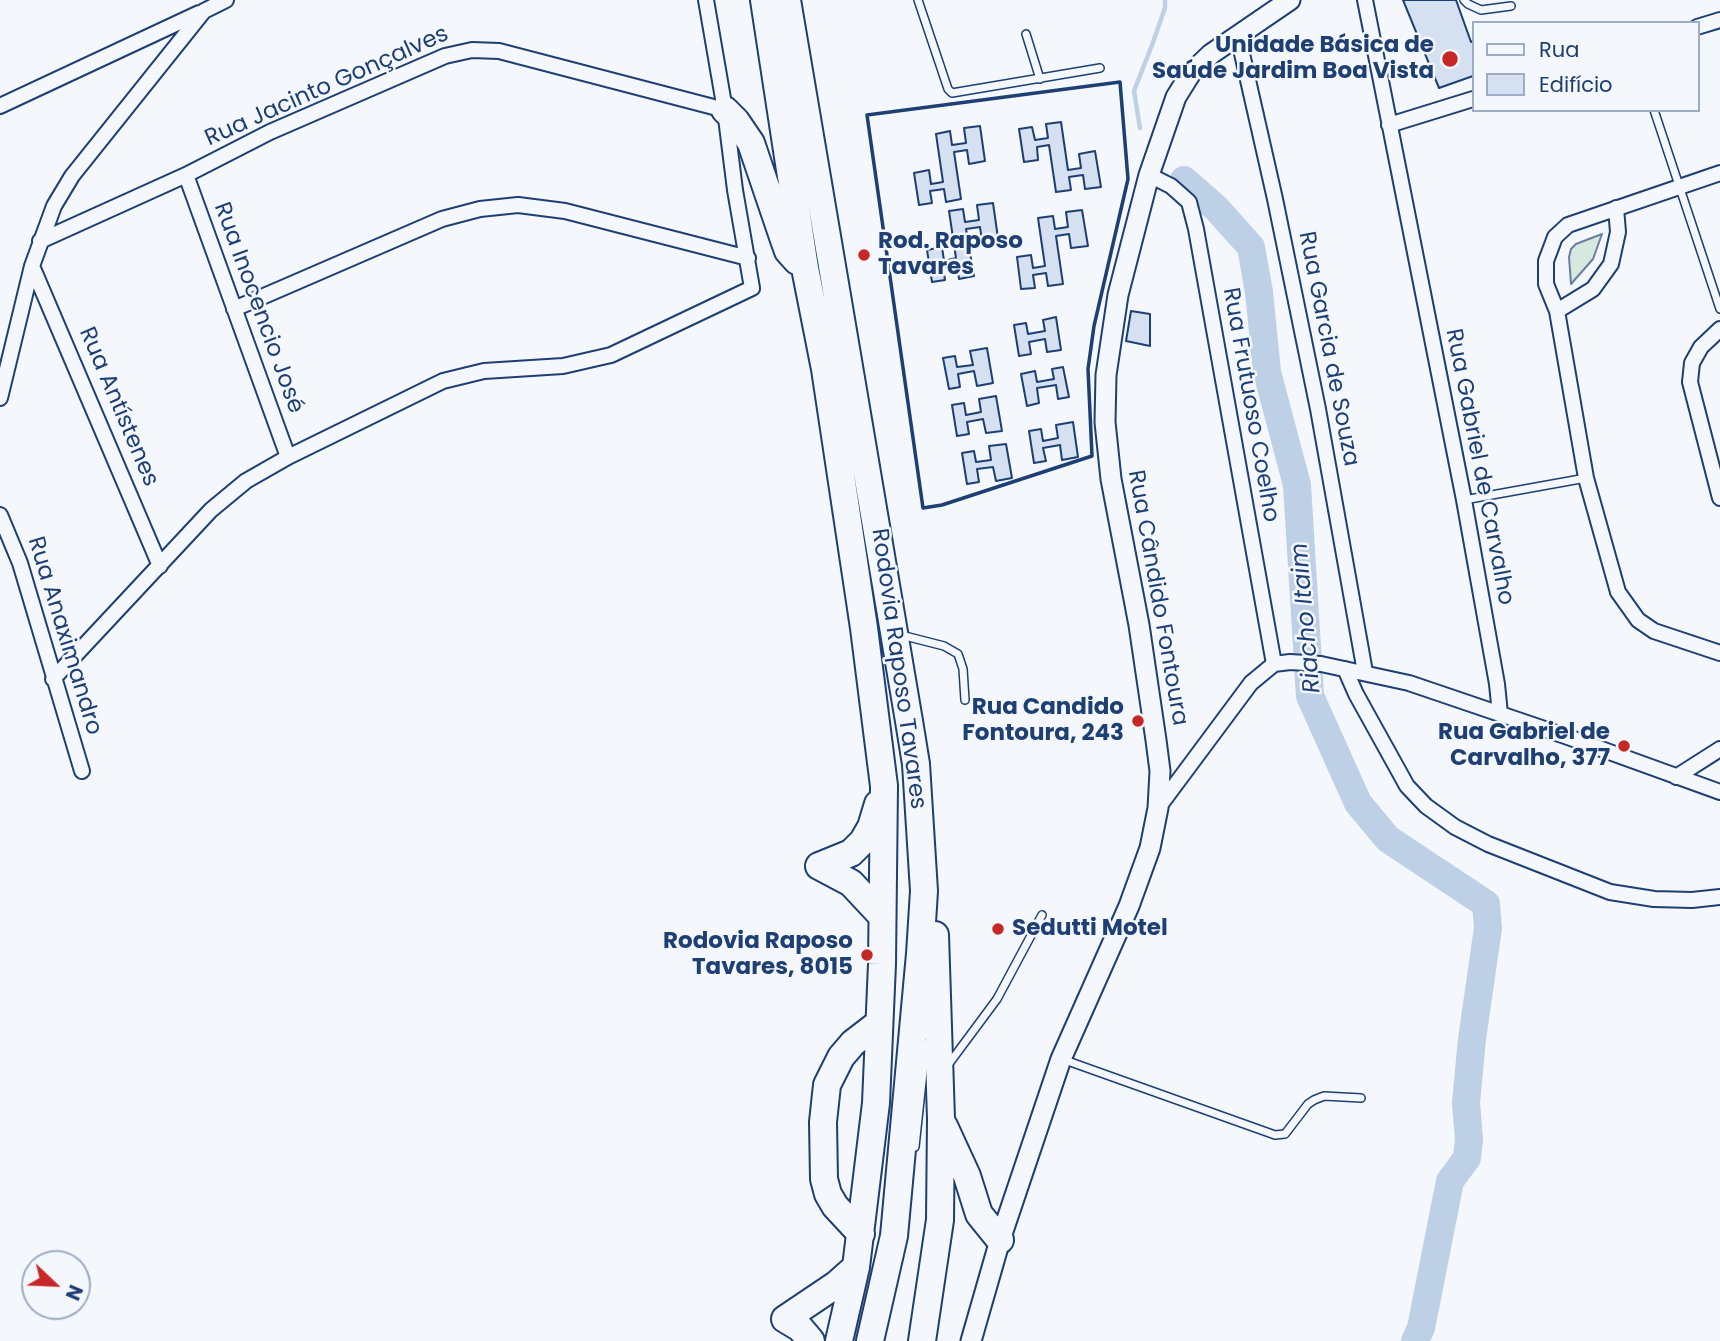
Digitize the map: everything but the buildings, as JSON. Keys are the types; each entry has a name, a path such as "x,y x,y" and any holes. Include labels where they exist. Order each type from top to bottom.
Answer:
{"highway":[{"name":"Rodovia Raposo Tavares","path":"764,0 805,268 825,369 864,628 884,786 882,964 876,1103 856,1267 839,1341"},
{"name":"Rodovia Raposo Tavares","path":"787,0 916,764 924,891 894,1236 870,1341"},
{"path":"725,110 751,143 788,251 805,268"},
{"path":"881,915 851,883 819,866 851,853 863,841 871,827 884,786"},
{"path":"922,1341 940,1220 941,1119 937,946 924,891"},
{"path":"861,1234 835,1206 828,1194 824,1179 823,1122 827,1085 841,1057 853,1043 879,1023"},
{"path":"941,1119 967,1176 979,1213 1000,1240"},
{"path":"811,1341 800,1328 785,1319 837,1284 856,1267"}],"main road":[{"name":"Rua Cândido Fontoura","path":"971,1341 1000,1240 1061,1059 1129,906 1150,848 1158,808 1160,771 1156,740 1139,625 1111,478 1105,422 1106,375 1118,295 1149,175 1176,97 1191,73 1211,54 1279,3"}],"street":[{"path":"0,106 226,0"},
{"path":"53,679 211,510 246,481 288,457 443,381 484,371 562,366 611,355 752,287 706,0"},
{"name":"Rua Gabriel de Carvalho","path":"1365,0 1464,500 1500,714"},
{"path":"0,398 40,240 54,206 72,176 204,11"},
{"path":"1699,26 1720,20"},
{"name":"Rua Garcia de Souza","path":"1238,36 1318,410 1365,672"},
{"name":"Rua Jacinto Gonçalves","path":"40,240 186,175 270,132 445,56 472,50 499,51 725,110"},
{"path":"1389,125 1472,99"},
{"path":"1720,173 1568,225 1555,237 1546,261 1546,284 1557,311 1586,478 1618,592 1638,620 1654,631 1720,653"},
{"name":"Rua Inocencio José","path":"186,175 288,457"},
{"name":"Rua Frutuoso Coelho","path":"1149,175 1171,186 1189,202 1196,229 1274,664"},
{"path":"234,309 442,219 480,209 518,205 565,211 748,258"},
{"path":"1557,311 1592,289 1611,264 1618,232 1616,208"},
{"name":"Rua Antístenes","path":"33,266 160,566"},
{"path":"1720,329 1701,346 1692,363 1690,382 1715,460 1720,498"},
{"name":"Rua Anaximandro","path":"0,515 20,564 82,771"},
{"path":"1158,808 1251,683 1274,664 1290,662 1321,664 1409,683 1720,792"},
{"path":"1345,669 1371,724 1408,786 1426,806 1455,827 1488,844 1609,892 1654,899 1692,900 1720,897"},
{"path":"1676,777 1720,749"}],"lane":[{"path":"918,0 948,89 952,93 1100,68"},
{"path":"1464,0 1481,10 1511,6"},
{"path":"1026,34 1040,79"},
{"path":"1655,112 1720,309"},
{"path":"1464,500 1586,478"},
{"path":"895,633 944,646 958,654 963,669 965,700"},
{"path":"940,1076 997,999 1042,915"},
{"path":"928,1026 937,946"},
{"path":"915,1149 927,1039"},
{"path":"1061,1059 1275,1135 1284,1134 1314,1100 1324,1096 1360,1098"},
{"path":"894,1236 907,1188"}],"shaded area":[{"path":"1602,234 1593,259 1571,284 1571,249 1576,244"}],"waterway":[{"name":"Riacho Itaim","path":"1140,128 1134,91 1165,8 1165,0"},
{"name":"Riacho Itaim","path":"1184,180 1216,208 1251,247 1259,292 1267,372 1297,485 1310,696 1358,803 1388,839 1486,904 1488,928 1466,1103 1469,1139 1467,1158 1450,1181 1421,1328 1415,1341"}],"wall":[{"path":"1120,82 1128,179 1094,326 1088,369 1092,456 942,505 923,508 867,115 1120,82"}],"place":[{"name":"Unidade Básica de Saúde Jardim Boa Vista","path":"1450,59"},
{"name":"Rod. Raposo Tavares","path":"864,255"},
{"name":"Rua Candido Fontoura, 243","path":"1138,721"},
{"name":"Rua Gabriel de Carvalho, 377","path":"1624,746"},
{"name":"Sedutti Motel","path":"998,929"},
{"name":"Rodovia Raposo Tavares, 8015","path":"867,955"}]}
